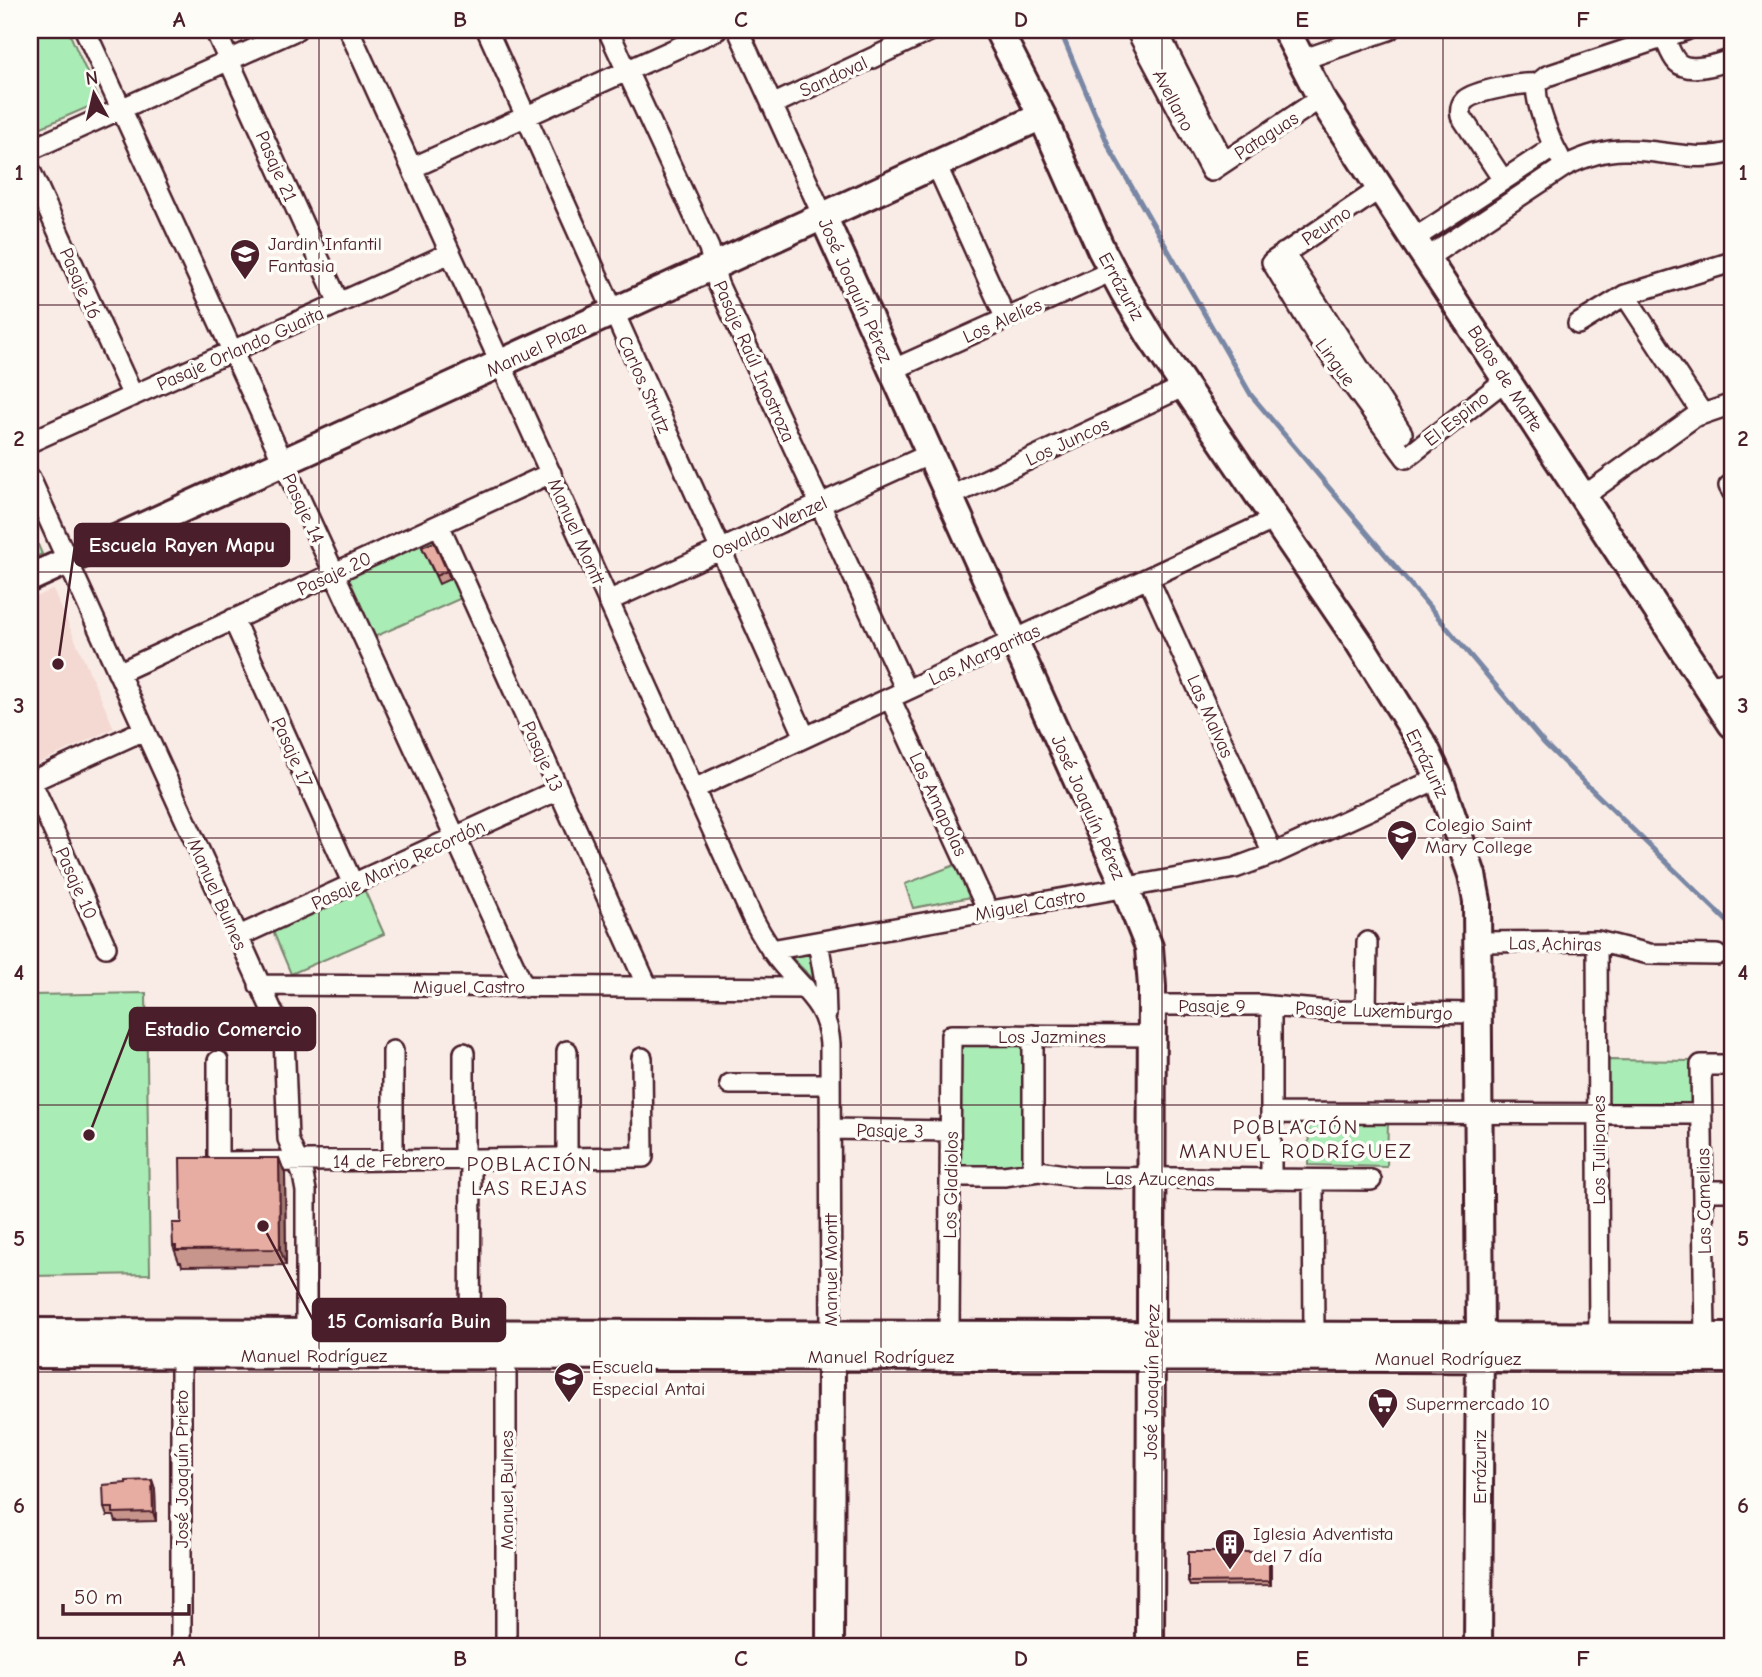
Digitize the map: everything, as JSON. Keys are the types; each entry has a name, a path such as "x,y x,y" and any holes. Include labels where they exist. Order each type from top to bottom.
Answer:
{"street":[{"name":"Pasaje 14","path":"85,30 523,987"},
{"name":"Pasaje 21","path":"215,30 339,303"},
{"path":"30,150 296,30"},
{"name":"Manuel Montt","path":"349,30 753,919 771,950 817,1002 826,1019"},
{"name":"Carlos Strutz","path":"487,30 805,737"},
{"name":"Pasaje Raúl Inostroza","path":"608,30 709,248 718,284 820,504 898,694"},
{"path":"412,169 717,30"},
{"name":"José Joaquín Pérez","path":"738,30 1125,887 1149,947 1153,1036 1150,1647"},
{"name":"Sandoval","path":"772,105 932,30"},
{"name":"Errázuriz","path":"998,30 1042,116 1112,271 1151,337 1360,644 1425,748 1439,778 1472,875 1477,901 1478,1013 1478,1647"},
{"name":"Avellano","path":"1136,30 1218,167"},
{"name":"Avellano","path":"1157,30 1218,167"},
{"name":"Bajos de Matte","path":"1286,30 1321,98 1584,496 1720,683 1732,724"},
{"path":"1301,60 1389,30"},
{"path":"1503,180 1461,116 1462,104 1472,96 1518,83 1537,83 1547,76 1686,30"},
{"path":"1664,37 1676,61 1684,67 1706,66 1732,60"},
{"path":"1537,83 1537,96 1554,147 1565,166"},
{"name":"Pataguas","path":"1218,167 1321,98"},
{"name":"Manuel Plaza","path":"30,578 1042,116"},
{"path":"1421,248 1503,180 1554,147"},
{"path":"1421,248 1587,156 1612,150 1704,157 1732,152"},
{"path":"936,164 1006,319"},
{"name":"Pasaje 16","path":"30,170 132,396"},
{"name":"Peumo","path":"1278,257 1381,187"},
{"name":"Pasaje Orlando Guaita","path":"30,442 450,253"},
{"name":"Lingue","path":"1278,257 1318,338 1410,455"},
{"path":"1578,324 1625,295 1732,262"},
{"name":"Los Alelíes","path":"892,370 1112,271"},
{"path":"1625,295 1702,414"},
{"name":"El Espino","path":"1410,455 1507,379"},
{"name":"Los Juncos","path":"949,497 1185,386"},
{"path":"1584,496 1702,414 1732,404"},
{"name":"Osvaldo Wenzel","path":"608,601 930,454"},
{"name":"Pasaje 20","path":"118,673 551,473"},
{"name":"Manuel Bulnes","path":"30,478 286,1042 289,1143 303,1175 306,1191 306,1332"},
{"name":"Las Margaritas","path":"694,789 1275,519"},
{"name":"Pasaje 13","path":"439,525 648,988"},
{"name":"Las Malvas","path":"1148,578 1273,854"},
{"name":"Pasaje 17","path":"233,619 352,884"},
{"name":"Las Amapolas","path":"898,694 988,911"},
{"path":"30,781 144,730"},
{"name":"Miguel Castro","path":"771,950 1217,873 1273,854 1439,778"},
{"name":"Pasaje 10","path":"30,781 106,947"},
{"name":"Pasaje Mario Recordón","path":"237,937 558,790"},
{"name":"Las Achiras","path":"1477,942 1597,941 1650,954 1717,955"},
{"name":"Los Tulipanes","path":"1597,941 1599,1348"},
{"name":"Manuel Montt","path":"818,942 825,982 830,1044 830,1647"},
{"path":"1366,1012 1367,942"},
{"name":"Miguel Castro","path":"259,985 805,988"},
{"name":"Pasaje 9","path":"1152,1005 1271,1006"},
{"path":"1271,1006 1271,1180"},
{"name":"Pasaje Luxemburgo","path":"1271,1006 1329,1011 1478,1013"},
{"name":"Los Jazmines","path":"951,1035 1153,1036"},
{"name":"Los Gladiolos","path":"949,1335 951,1035"},
{"path":"1033,1035 1033,1171"},
{"path":"393,1051 393,1160"},
{"path":"566,1158 567,1051"},
{"path":"464,1053 470,1344"},
{"name":"14 de Febrero","path":"218,1061 219,1162 643,1157 642,1058"},
{"name":"Las Camelias","path":"1705,1337 1701,1065 1732,1065"},
{"path":"730,1084 830,1084"},
{"path":"1271,1113 1702,1114"},
{"name":"Pasaje 3","path":"830,1129 950,1131"},
{"name":"Las Azucenas","path":"950,1176 1004,1176 1047,1171 1077,1177 1371,1180"},
{"path":"1313,1180 1314,1336"},
{"path":"1703,1191 1732,1192"},
{"name":"Manuel Rodríguez","path":"30,1332 181,1343 1599,1348 1732,1359"},
{"name":"Manuel Rodríguez","path":"30,1354 306,1332 470,1344"},
{"name":"Manuel Rodríguez","path":"831,1345 949,1335 1151,1346 1314,1336 1480,1347"},
{"name":"Manuel Rodríguez","path":"1599,1348 1705,1337 1732,1337"},
{"name":"José Joaquín Prieto","path":"181,1343 181,1647"},
{"name":"Manuel Bulnes","path":"506,1344 506,1647"}],"shaded area":[{"path":"53,589 114,728 30,767 30,600"}],"green space":[{"path":"30,30 68,30 100,102 30,132"},
{"path":"30,526 42,554 30,560"},
{"path":"439,536 466,596 370,639 343,579"},
{"path":"955,865 971,897 913,908 905,884"},
{"path":"364,889 384,934 291,974 272,929"},
{"path":"809,953 816,982 792,958"},
{"path":"146,993 150,1274 30,1276 30,995"},
{"path":"960,1040 1029,1041 1027,1171 958,1170"},
{"path":"1607,1060 1694,1061 1694,1108 1607,1106"},
{"path":"1309,1119 1388,1121 1387,1167 1308,1165"}],"building":[{"path":"434,542 447,571 436,576 422,547"},
{"path":"180,1158 279,1158 280,1249 176,1250 176,1246 173,1246 172,1223 181,1223"},
{"path":"152,1480 153,1512 113,1513 113,1508 104,1508 103,1485"},
{"name":"Iglesia Adventista del 7 día","path":"1188,1552 1269,1552 1269,1581 1188,1582"}],"waterway":[{"path":"1060,30 1110,149 1251,395 1544,743 1732,926"}],"place":[{"name":"Jardin Infantil Fantasia","path":"245,281"},
{"name":"Escuela Rayen Mapu","path":"58,664"},
{"name":"Colegio Saint Mary College","path":"1402,862"},
{"name":"Estadio Comercio","path":"89,1135"},
{"name":"15 Comisaría Buin","path":"263,1226"},
{"name":"Escuela Especial Antai","path":"569,1404"},
{"name":"Supermercado 10","path":"1383,1430"},
{"name":"Iglesia Adventista del 7 día","path":"1230,1571"}],"district":[{"name":"POBLACIÓN MANUEL RODRÍGUEZ","path":"1296,1139"},
{"name":"POBLACIÓN LAS REJAS","path":"530,1176"}]}
